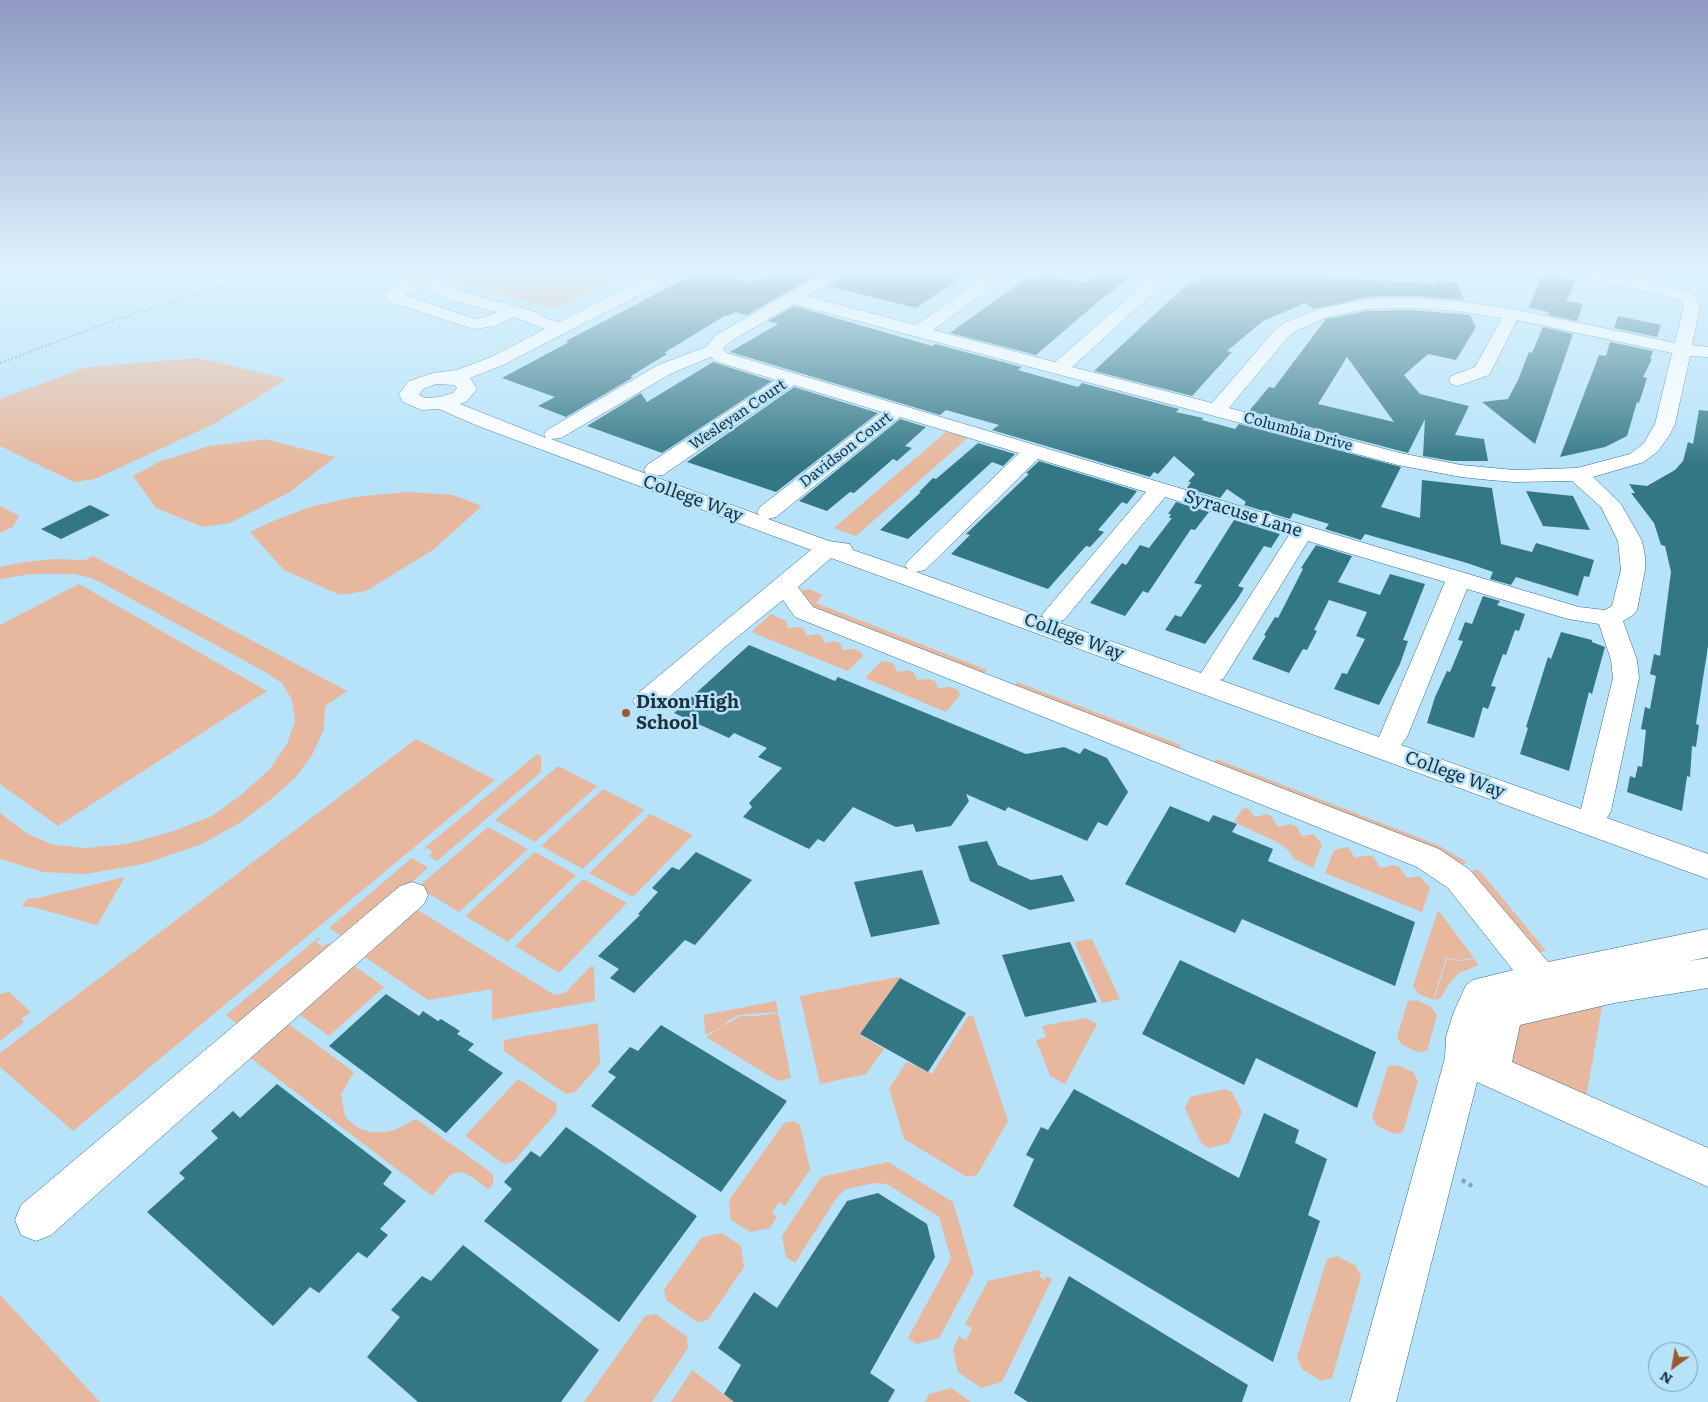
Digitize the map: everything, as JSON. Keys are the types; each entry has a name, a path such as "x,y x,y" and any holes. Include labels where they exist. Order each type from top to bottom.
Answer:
{"street":[{"path":"497,361 490,368 470,379 456,395 432,404 414,402 408,394 416,385 433,379 461,375 497,361 544,336"},
{"path":"554,434 665,369 714,350 715,346 726,336"},
{"name":"Columbia Drive","path":"941,336 1061,367 1398,459 1444,468 1514,476 1577,474 1636,458 1650,447 1665,424 1685,336"},
{"path":"1061,367 1095,336"},
{"path":"1217,410 1279,336"},
{"path":"1458,380 1482,371 1500,336"},
{"path":"1618,336 1682,350 1708,359"},
{"name":"Syracuse Lane","path":"714,350 721,357 730,360 1302,532 1577,614 1609,618"},
{"path":"1682,350 1708,352"},
{"path":"443,378 460,380 456,395"},
{"name":"Wesleyan Court","path":"655,470 792,378"},
{"name":"College Way","path":"456,395 495,413 1708,850"},
{"name":"College Way","path":"456,395 485,422 1708,867"},
{"name":"Davidson Court","path":"768,512 897,410"},
{"path":"917,565 1034,451"},
{"path":"1577,474 1610,504 1630,541 1634,556 1633,570 1624,610 1609,618 1624,660 1626,678 1596,811"},
{"path":"1055,615 1160,489"},
{"path":"1214,673 1302,532"},
{"path":"647,701 828,548 873,550"},
{"path":"1393,737 1459,579"},
{"path":"785,586 804,612 1428,858 1459,879 1541,979"},
{"path":"36,1220 412,895"},
{"path":"1708,942 1485,991 1478,996 1464,1037 1478,1064 1708,1168"},
{"path":"1373,1402 1478,1064 1505,1013 1614,988 1708,973"}],"path":[{"path":"0,363 71,336"}],"shaded area":[{"path":"198,358 287,379 214,424 95,479 74,482 0,446 0,399 87,367"},
{"path":"947,431 969,437 856,536 834,528"},
{"path":"266,439 335,457 290,492 230,523 203,527 156,508 133,476 159,462 209,446"},
{"path":"407,492 453,495 482,506 433,550 366,591 340,595 284,570 250,532 310,507 355,497"},
{"path":"0,506 19,516 13,527 0,533"},
{"path":"93,556 347,691 325,706 324,729 312,755 295,778 241,822 202,844 143,864 86,874 43,872 0,859 0,813 28,834 53,845 86,848 127,844 171,832 212,816 241,795 270,769 287,744 295,721 292,700 282,683 104,584 75,574 31,574 0,579 0,567 55,559 85,560"},
{"path":"79,584 267,691 58,826 0,784 0,625"},
{"path":"809,589 823,595 816,603 987,670 983,674 808,605 800,591"},
{"path":"771,614 786,621 788,628 804,628 806,636 818,634 822,636 824,643 835,641 840,643 843,650 854,649 861,652 863,656 848,671 751,632"},
{"path":"886,661 894,664 897,672 909,670 914,673 917,680 929,679 935,681 938,688 950,687 958,690 960,695 946,712 865,678 880,662"},
{"path":"1017,682 1181,745 1178,751 1014,686"},
{"path":"416,739 495,780 73,1131 0,1067 0,1053"},
{"path":"537,754 541,756 541,772 437,861 429,856 433,852 427,848 421,851"},
{"path":"1216,759 1438,845 1467,862 1461,866 1213,764"},
{"path":"558,766 597,786 535,842 495,820"},
{"path":"603,789 644,810 583,869 541,846"},
{"path":"1248,808 1255,817 1267,814 1271,816 1278,827 1290,824 1296,826 1302,836 1314,834 1322,845 1313,868 1294,859 1289,851 1279,843 1234,822 1242,809"},
{"path":"650,814 693,835 633,897 589,873"},
{"path":"488,827 528,849 459,912 418,887"},
{"path":"1348,847 1355,858 1368,855 1373,857 1381,868 1394,865 1399,867 1407,878 1419,876 1430,888 1422,912 1325,873 1334,850"},
{"path":"535,852 576,875 508,942 465,916"},
{"path":"412,858 428,868 346,939 329,928"},
{"path":"1477,869 1546,951 1536,953 1470,873"},
{"path":"125,877 97,925 33,907 22,907 27,899"},
{"path":"583,879 627,903 559,973 515,946"},
{"path":"413,907 553,994 558,995 566,992 591,966 594,967 595,1001 492,1020 492,989 428,1000 363,956"},
{"path":"1438,910 1474,958 1459,960 1446,958 1433,1000 1419,994 1413,986"},
{"path":"319,937 321,938 316,942 322,947 328,943 335,948 242,1028 226,1015"},
{"path":"1092,939 1120,999 1102,1003 1074,942"},
{"path":"1447,959 1460,961 1474,959 1479,965 1459,973 1448,985 1441,998 1434,1000"},
{"path":"353,965 384,987 329,1036 297,1013"},
{"path":"900,978 860,1035 884,1049 866,1074 820,1084 800,996"},
{"path":"9,992 31,1012 21,1019 24,1022 0,1041 0,994"},
{"path":"1416,1000 1431,1007 1437,1015 1427,1051 1418,1052 1402,1045 1397,1037 1408,1001"},
{"path":"776,1001 778,1012 739,1015 730,1019 722,1027 705,1035 704,1015"},
{"path":"1603,1001 1586,1098 1512,1064 1510,1022"},
{"path":"778,1013 791,1078 778,1081 706,1037 740,1016"},
{"path":"969,1015 973,1016 1008,1121 977,1175 967,1177 904,1139 889,1088 907,1062 932,1074"},
{"path":"1085,1018 1097,1024 1065,1084 1050,1076 1036,1040 1046,1037 1042,1026"},
{"path":"287,1023 354,1072 341,1094 345,1117 352,1123 360,1129 371,1132 384,1132 395,1130 416,1119 493,1174 493,1184 488,1189 465,1173 458,1172 450,1175 432,1196 248,1056"},
{"path":"598,1023 600,1064 575,1092 566,1094 504,1051 504,1040"},
{"path":"1397,1065 1413,1072 1418,1081 1403,1132 1394,1134 1377,1126 1372,1117 1388,1066"},
{"path":"518,1079 557,1104 556,1113 513,1162 504,1164 465,1136"},
{"path":"1225,1089 1232,1092 1242,1112 1229,1143 1209,1148 1201,1143 1185,1108 1190,1097"},
{"path":"794,1121 800,1125 810,1170 785,1206 779,1202 772,1212 777,1217 770,1228 750,1232 731,1220 729,1200 784,1123"},
{"path":"888,1162 953,1202 974,1273 939,1338 917,1344 908,1338 951,1259 939,1217 887,1184 875,1183 846,1189 837,1197 795,1263 786,1257 782,1236 821,1177"},
{"path":"722,1233 741,1246 744,1267 708,1320 697,1322 666,1300 664,1289 702,1237"},
{"path":"1337,1256 1356,1266 1361,1277 1332,1378 1321,1381 1302,1369 1297,1357 1327,1259"},
{"path":"1037,1270 1041,1272 1039,1276 1044,1280 1047,1276 1052,1279 1002,1382 981,1388 958,1372 953,1349 959,1336 966,1341 972,1328 965,1324 988,1281"},
{"path":"0,1295 100,1402 0,1402"},
{"path":"656,1314 687,1337 688,1348 652,1402 584,1402 645,1316"},
{"path":"692,1370 734,1402 671,1402"},
{"path":"951,1388 971,1402 925,1402 929,1394"}],"building":[{"path":"575,336 691,336 631,376 632,378 566,417 538,406 555,397 502,378 569,342 566,341"},
{"path":"757,336 899,336 932,346 935,344 1022,367 1018,370 1074,386 1078,387 1082,383 1179,409 1176,412 1203,418 1202,420 1235,429 1239,424 1401,467 1381,507 1420,518 1422,480 1492,488 1501,544 1532,552 1536,543 1594,560 1589,577 1584,576 1578,596 1516,577 1511,585 1490,579 1493,572 1467,563 1365,534 1361,540 1325,529 1329,524 1293,513 1290,519 1244,505 1246,502 1227,489 1220,498 1187,488 1191,482 1188,482 1195,474 1174,456 1158,474 1154,472 1150,477 992,430 999,425 946,410 940,415 730,352"},
{"path":"963,336 1058,336 1036,355"},
{"path":"1131,336 1244,336 1227,351 1232,352 1192,396 1094,371"},
{"path":"1313,336 1470,336 1456,360 1428,354 1404,375 1420,394 1469,406 1455,435 1484,439 1488,461 1452,461 1423,456 1425,419 1408,453 1249,411 1269,387 1274,388","holes":["1347,357 1394,422 1318,404"]},
{"path":"1539,336 1572,336 1535,444 1482,402 1508,399 1529,352 1532,353"},
{"path":"1610,342 1653,351 1650,359 1652,359 1643,377 1647,378 1639,403 1637,402 1627,436 1605,447 1560,457 1599,355 1606,356"},
{"path":"713,362 772,381 662,453 587,426 641,393 647,402"},
{"path":"794,387 878,413 776,492 687,462"},
{"path":"1699,410 1708,411 1708,646 1696,724 1699,725 1696,747 1692,746 1690,777 1687,776 1682,811 1627,792 1630,776 1635,778 1638,766 1642,767 1646,730 1641,729 1645,707 1650,709 1656,676 1650,674 1654,654 1660,656 1671,572 1665,546 1661,545 1654,523 1631,493 1635,493 1629,484 1647,486 1675,470 1683,461 1688,442 1693,444"},
{"path":"900,419 926,427 905,446 912,448 897,461 893,459 854,493 850,492 827,511 799,501"},
{"path":"978,443 1015,454 1003,466 992,462 908,539 880,530 921,492 919,492 933,478 936,479"},
{"path":"1039,461 1137,491 1127,504 1122,502 1098,530 1104,532 1090,547 1086,546 1048,589 951,554 970,535 966,534 1029,474 1026,473"},
{"path":"1526,491 1573,496 1590,530 1543,526"},
{"path":"1176,502 1209,512 1195,530 1191,529 1148,593 1143,591 1125,616 1090,603 1122,563 1126,565 1140,545 1149,548 1172,518 1169,518 1171,514 1168,514"},
{"path":"90,505 110,515 61,539 41,529"},
{"path":"1234,520 1280,534 1271,548 1264,546 1238,586 1244,588 1238,598 1205,644 1165,630 1175,615 1181,617 1202,585 1194,583"},
{"path":"1316,545 1352,556 1338,582 1380,595 1390,574 1425,584 1403,640 1408,641 1400,664 1379,705 1334,689 1342,673 1347,674 1365,639 1356,636 1367,612 1329,600 1314,630 1317,631 1307,650 1303,649 1289,673 1252,659 1275,617 1278,618 1303,569 1301,568"},
{"path":"1483,596 1500,601 1497,605 1525,614 1519,631 1515,630 1506,655 1503,654 1491,686 1496,687 1488,709 1483,707 1474,738 1427,723 1435,697 1447,671 1450,672 1463,641 1458,640 1465,622 1472,624"},
{"path":"1561,632 1592,640 1592,642 1605,647 1592,694 1589,692 1569,771 1520,754 1528,728 1526,727 1548,657 1551,659"},
{"path":"749,645 835,681 838,677 1026,754 1064,747 1080,754 1084,748 1107,758 1128,792 1107,826 1098,822 1087,841 1008,807 1005,811 966,794 969,801 951,826 916,832 913,824 896,827 853,807 824,842 818,839 809,849 743,817 752,807 749,803 782,768 758,757 767,748 734,733 729,738 674,713"},
{"path":"1170,806 1209,822 1213,815 1237,824 1232,832 1273,849 1268,861 1415,922 1395,986 1242,919 1235,933 1125,884"},
{"path":"987,841 998,865 1031,880 1062,875 1075,901 1030,910 970,881 958,846"},
{"path":"696,852 752,880 695,945 685,940 634,993 610,978 619,969 598,956 640,915 638,914 658,892 652,888 672,867 679,870"},
{"path":"922,870 940,924 871,937 854,882"},
{"path":"1070,942 1097,1002 1025,1017 1002,955"},
{"path":"1180,960 1376,1052 1357,1108 1256,1058 1244,1085 1142,1034"},
{"path":"900,978 966,1013 928,1072 860,1034"},
{"path":"386,994 419,1016 423,1011 438,1021 441,1019 460,1031 457,1034 474,1044 468,1050 503,1073 446,1133 329,1046"},
{"path":"661,1025 787,1101 721,1192 591,1106 616,1077 608,1072 630,1047 638,1051"},
{"path":"277,1084 392,1172 383,1184 406,1201 380,1229 388,1235 367,1258 358,1252 319,1293 310,1287 273,1326 147,1212 185,1178 179,1173 218,1138 211,1131 233,1111 240,1118"},
{"path":"1074,1089 1239,1178 1264,1113 1299,1130 1295,1143 1327,1159 1308,1215 1320,1221 1273,1362 1013,1206 1034,1159 1026,1155 1041,1127 1048,1130"},
{"path":"566,1127 697,1216 619,1322 484,1221 512,1189 504,1182 531,1151 540,1157"},
{"path":"878,1193 927,1224 935,1257 870,1373 895,1390 888,1402 734,1402 724,1394 741,1365 718,1348 754,1292 777,1308 847,1201"},
{"path":"463,1245 599,1350 561,1402 418,1402 367,1357 400,1317 391,1310 422,1276 431,1281"},
{"path":"1069,1276 1248,1385 1242,1402 1028,1402 1014,1393"}],"place":[{"name":"Dixon High School","path":"626,713"}]}
